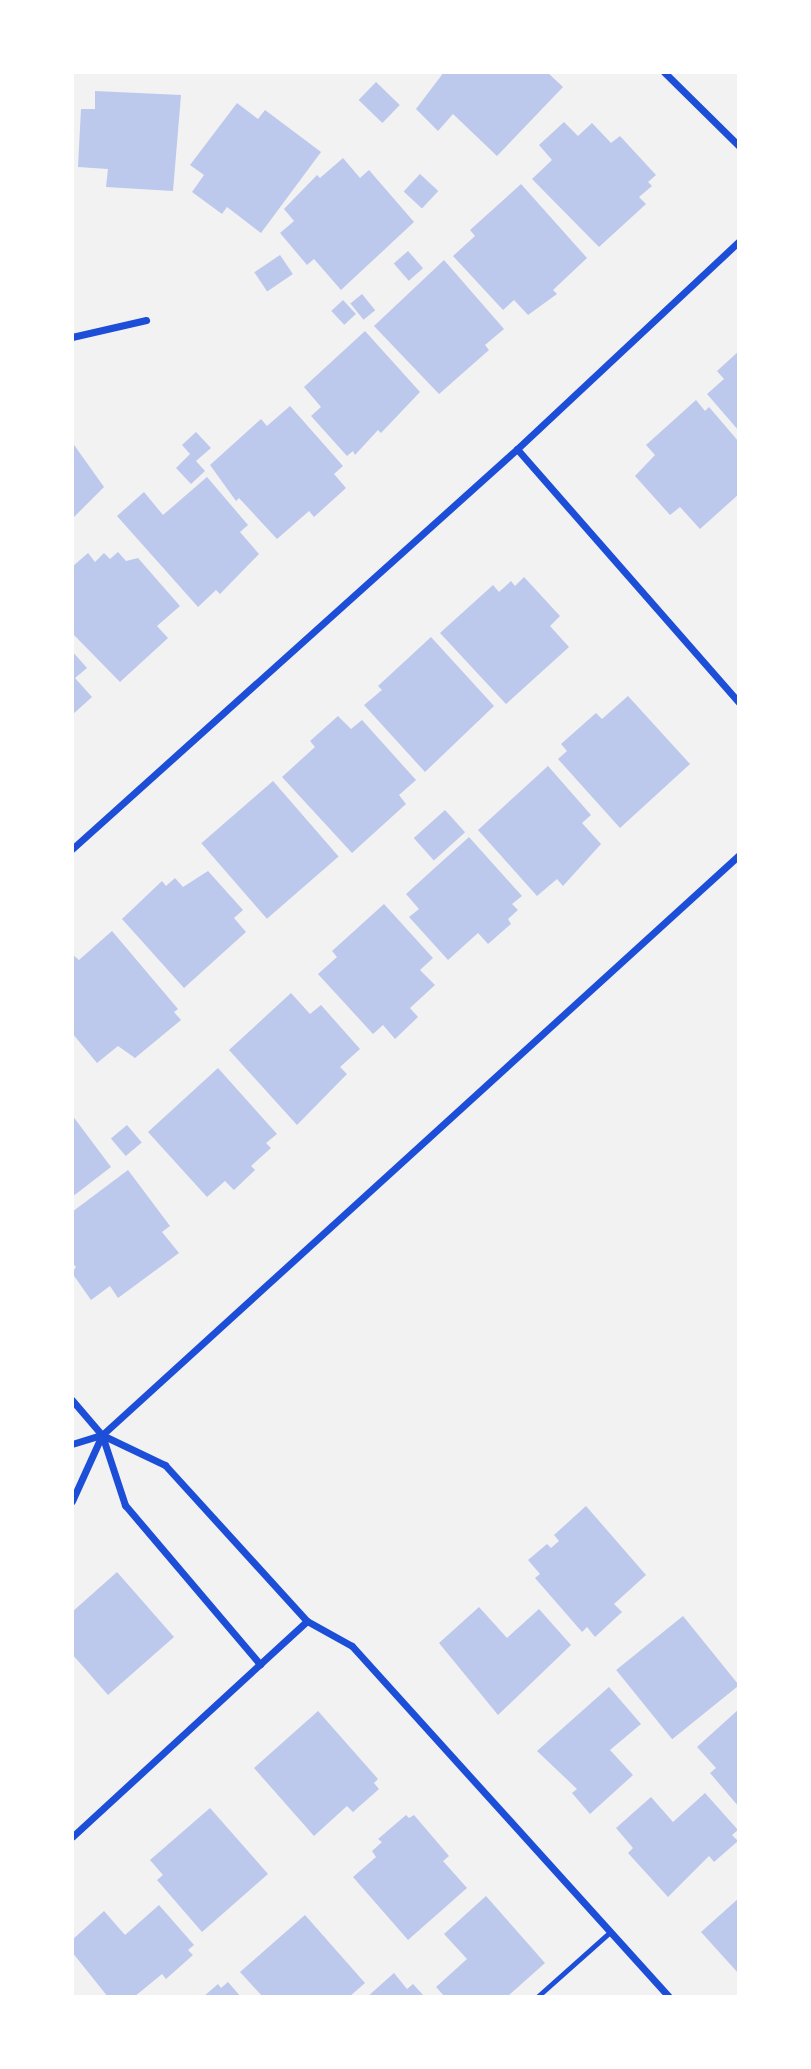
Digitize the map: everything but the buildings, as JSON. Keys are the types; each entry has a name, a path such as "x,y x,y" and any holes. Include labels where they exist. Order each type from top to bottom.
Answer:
{"street":[{"path":"664,72 739,146"},
{"path":"72,849 517,449 739,242"},
{"path":"72,337 146,320"},
{"path":"517,449 739,703"},
{"path":"72,1502 102,1435 739,855"},
{"path":"72,1400 102,1435 125,1505 260,1664"},
{"path":"72,1444 102,1435 166,1465 307,1621 352,1646 669,1997"},
{"path":"72,1837 307,1621"}],"lane":[{"path":"537,1997 610,1931"}]}
